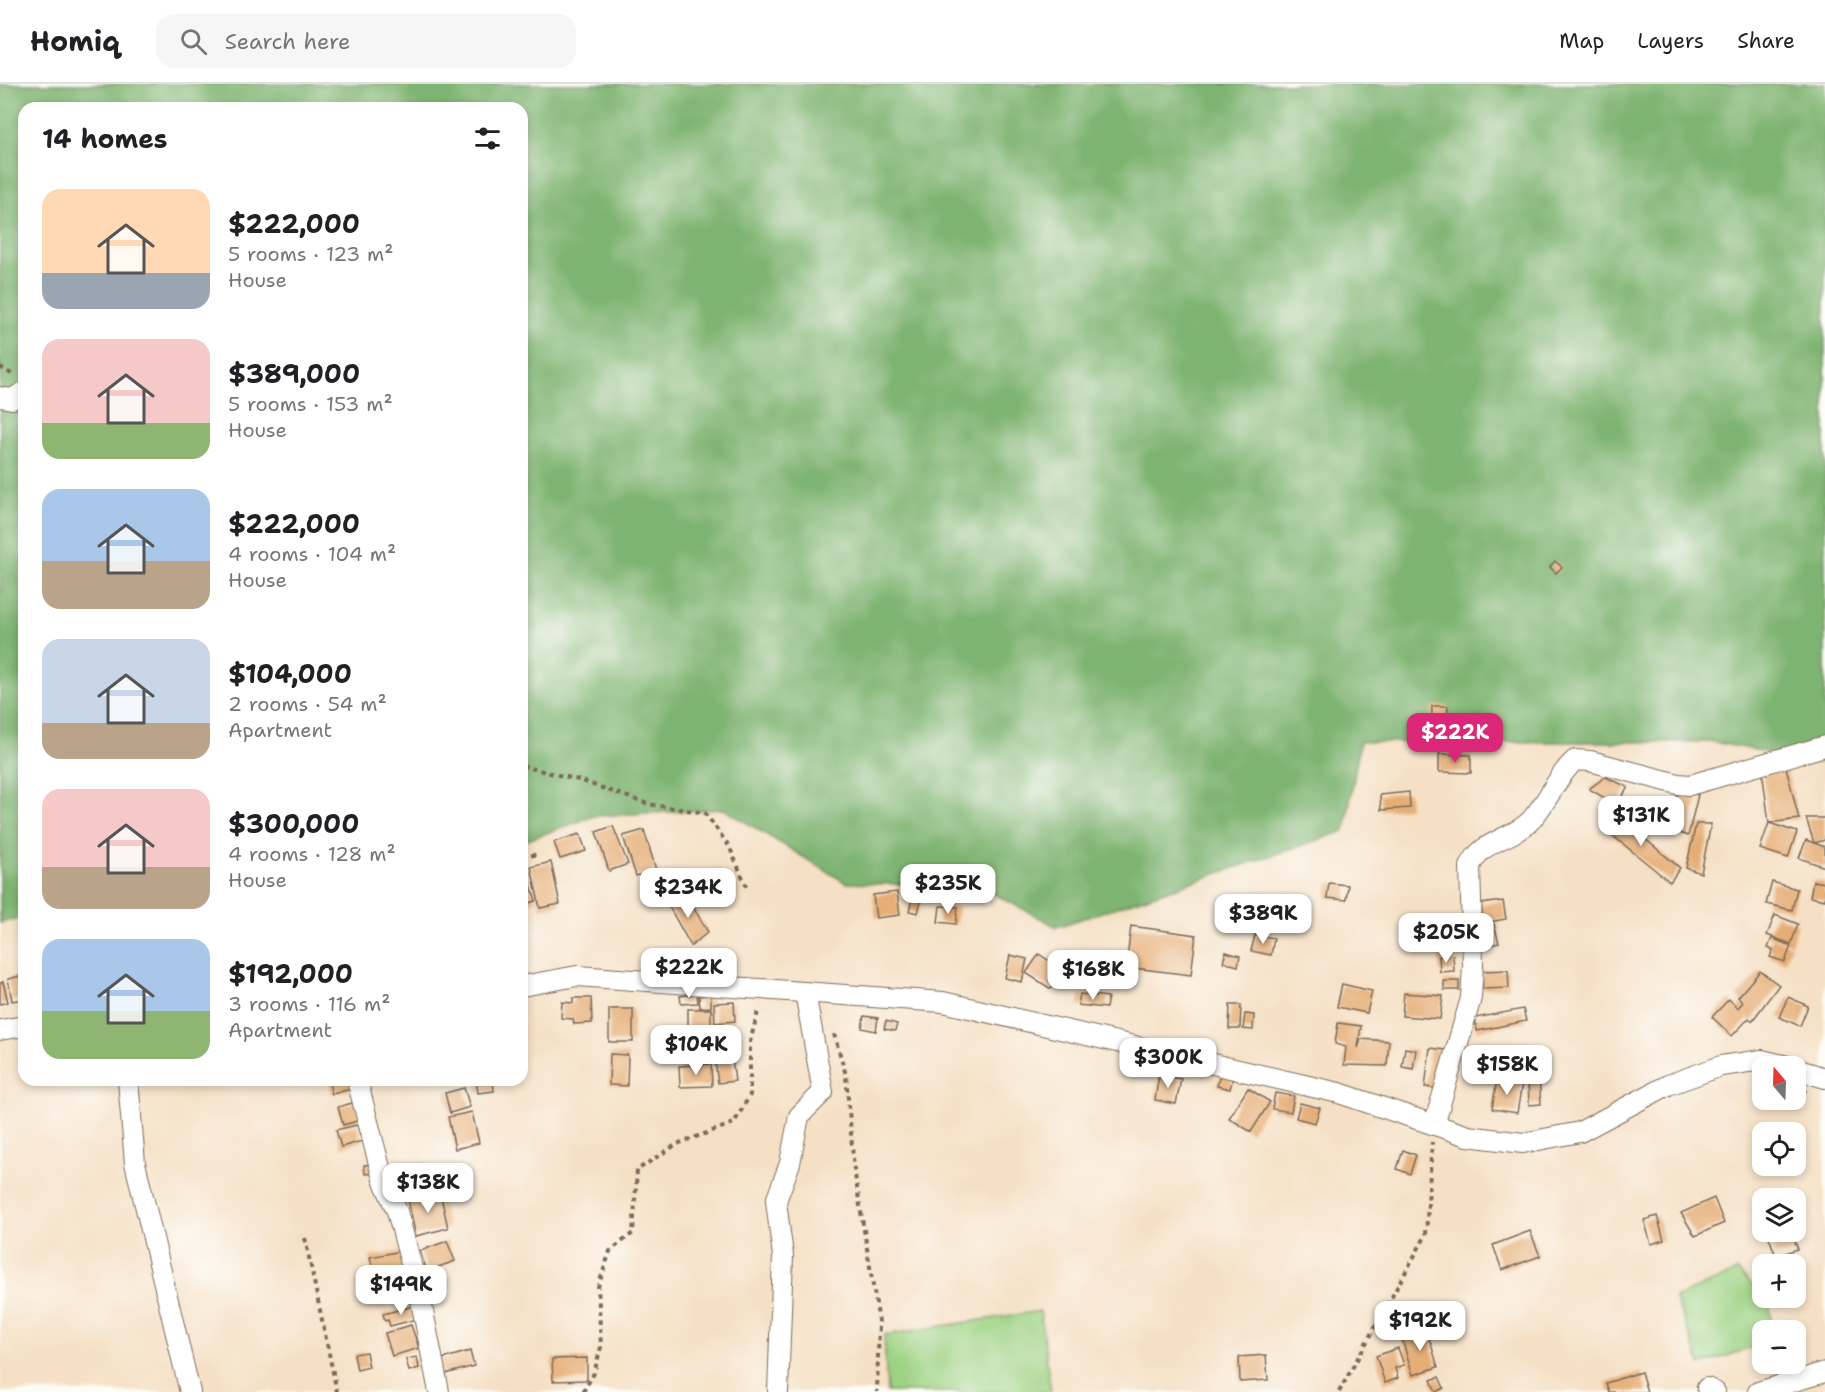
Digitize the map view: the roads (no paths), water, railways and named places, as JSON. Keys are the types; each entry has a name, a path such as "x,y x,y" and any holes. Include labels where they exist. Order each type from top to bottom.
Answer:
{"street":[{"path":"0,397 12,399 18,396"},
{"path":"1434,1125 1471,998 1473,965 1470,867 1474,856 1526,825 1541,809 1575,760 1590,761 1678,784 1690,785 1825,746"},
{"path":"528,985 577,976 943,1002 1339,1093 1468,1136 1523,1143 1580,1132 1668,1085 1721,1066 1752,1061"},
{"path":"778,1392 783,1256 776,1201 790,1163 799,1116 823,1092 806,992"},
{"path":"0,1030 18,1027"},
{"path":"1806,1072 1825,1078"},
{"path":"129,1086 135,1163 190,1392"},
{"path":"359,1086 383,1179 397,1211 421,1301 439,1392"},
{"path":"1758,1392 1825,1372"}]}
